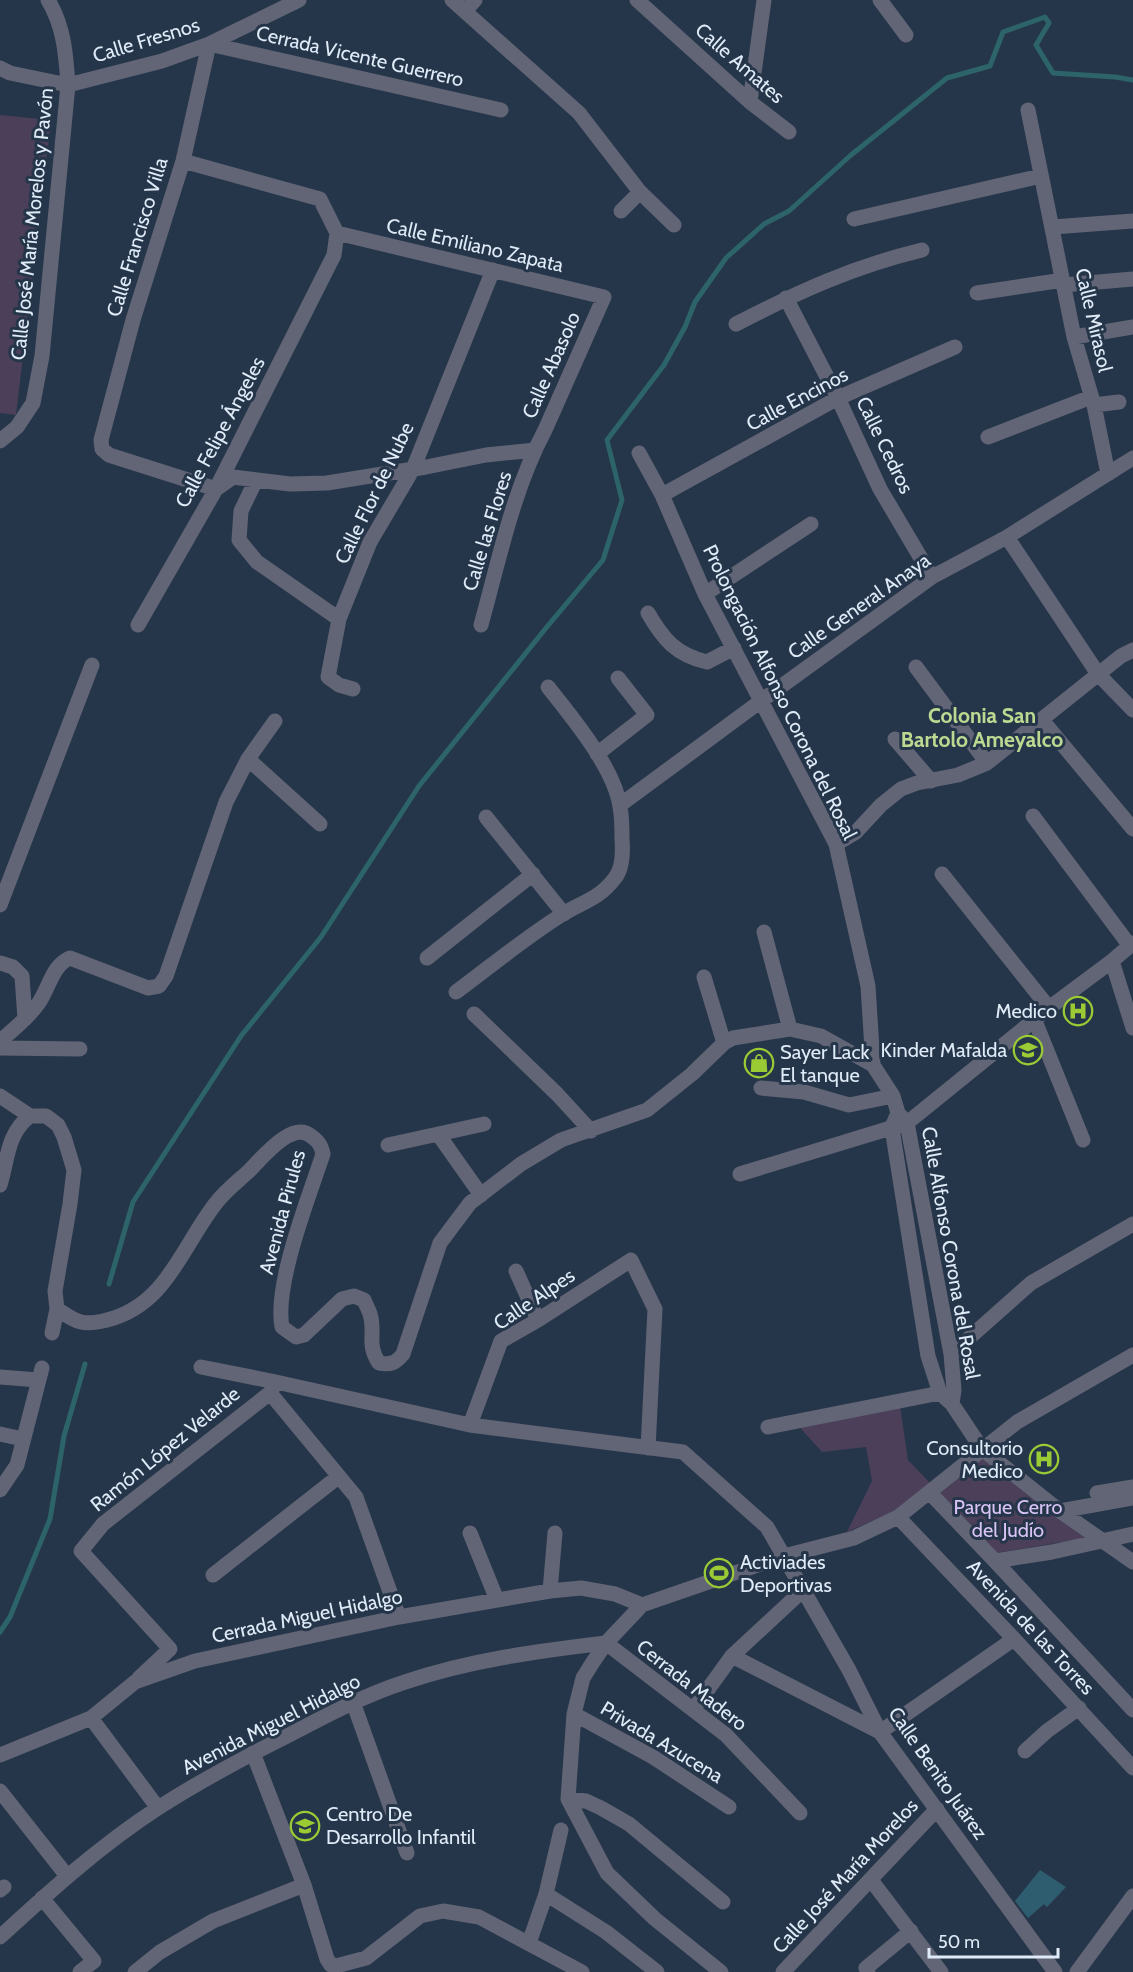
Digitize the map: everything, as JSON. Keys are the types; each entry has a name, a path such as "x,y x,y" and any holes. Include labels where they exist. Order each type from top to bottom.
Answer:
{"street":[{"name":"Calle José María Morelos y Pavón","path":"0,441 17,428 33,403 42,356 68,85 66,48 56,13 48,0"},
{"name":"Calle Fresnos","path":"68,85 162,60 209,44 299,0"},
{"path":"452,0 470,5 579,113 640,192 674,225"},
{"name":"Calle Amates","path":"637,0 750,102 789,132"},
{"path":"750,102 764,0"},
{"path":"880,0 906,35"},
{"name":"Cerrada Vicente Guerrero","path":"209,44 501,110"},
{"name":"Calle Francisco Villa","path":"209,44 183,160 133,320 101,440 102,449 109,455 216,489"},
{"path":"0,69 68,85"},
{"name":"Calle Mirasol","path":"1028,110 1074,337 1092,401 1108,474"},
{"path":"183,160 320,200 337,233"},
{"path":"854,219 1041,176"},
{"path":"621,211 640,192"},
{"path":"1053,227 1133,221"},
{"name":"Calle Felipe Ángeles","path":"138,625 216,489 334,255 337,233"},
{"name":"Calle Emiliano Zapata","path":"337,233 604,297"},
{"path":"735,324 786,298 850,270 879,260 922,250"},
{"name":"Calle Flor de Nube","path":"353,689 339,685 328,678 339,619 370,542 413,469 493,270"},
{"path":"977,293 1064,283 1133,279"},
{"name":"Calle Abasolo","path":"534,450 604,297"},
{"name":"Calle Cedros","path":"786,298 838,398 880,489 932,577"},
{"path":"1074,337 1133,327"},
{"name":"Calle Encinos","path":"662,495 838,398 955,347"},
{"path":"988,437 1092,401 1119,402"},
{"path":"216,489 233,477 290,484 327,483 486,455 534,450"},
{"name":"Calle las Flores","path":"481,625 534,450"},
{"name":"Prolongación Alfonso Corona del Rosal","path":"639,453 662,495 705,594 836,844 868,987 873,1065"},
{"name":"Calle General Anaya","path":"620,805 932,577 1007,537 1133,458"},
{"path":"256,480 241,511 239,540 257,562 339,619"},
{"path":"705,594 811,524"},
{"path":"1007,537 1098,674 1133,710"},
{"path":"648,613 659,631 678,651 692,659 707,662 734,648"},
{"path":"836,844 855,832 881,805 901,789 917,783 958,775 987,763 1121,656 1133,650"},
{"path":"0,905 92,665"},
{"path":"916,667 987,763"},
{"path":"597,754 647,715 618,678"},
{"path":"456,992 564,914 602,892 617,876 623,854 620,805 612,782 597,754 548,687"},
{"path":"1041,720 1133,829"},
{"path":"0,1041 39,1004 62,961 70,958 148,988 159,986 166,975 226,802 248,759 275,721"},
{"path":"895,739 931,781"},
{"path":"248,759 320,824"},
{"path":"740,1174 899,1121 1035,1021 1131,945 1033,816"},
{"path":"486,817 564,914"},
{"path":"427,958 533,874"},
{"path":"942,874 1049,1008"},
{"path":"764,932 790,1029"},
{"path":"1112,961 1133,1028"},
{"path":"0,963 13,967 22,976 25,1019"},
{"path":"704,977 723,1039"},
{"path":"474,1014 558,1094 591,1131"},
{"path":"1035,1021 1083,1140"},
{"name":"Avenida Pirules","path":"57,1309 73,1321 90,1324 131,1312 157,1291 191,1243 216,1202 281,1139 296,1132 308,1133 321,1144 323,1154 288,1263 280,1315 282,1327 296,1337 304,1335 342,1299 354,1296 364,1300 371,1315 370,1341 373,1354 379,1363 388,1365 397,1362 403,1354 440,1244 470,1203 521,1164 561,1140 647,1110 692,1074 723,1039 790,1029 821,1036 873,1065"},
{"path":"0,1048 80,1049"},
{"name":"Calle Alfonso Corona del Rosal","path":"873,1065 893,1095 951,1354 954,1390 946,1398"},
{"path":"761,1088 804,1092 849,1105 893,1095"},
{"path":"0,1096 30,1116 46,1116 58,1125 74,1170 55,1291 57,1309 52,1333"},
{"path":"0,1185 12,1137 19,1124 30,1116"},
{"name":"Calle Alfonso Corona del Rosal","path":"899,1121 928,1356 946,1398 982,1449 1060,1511 1133,1562"},
{"path":"388,1145 484,1124"},
{"path":"438,1134 481,1195"},
{"path":"951,1354 1031,1283 1133,1224"},
{"name":"Calle Alpes","path":"470,1425 501,1341 631,1260 655,1310 648,1448"},
{"path":"516,1271 538,1320"},
{"path":"721,1972 656,1919 607,1873 568,1800 574,1714 583,1678 606,1643 642,1605 784,1556 854,1538 897,1517 1017,1422 1133,1355"},
{"path":"201,1367 273,1387 470,1425 683,1452 766,1527 784,1556"},
{"path":"0,1377 40,1374 17,1464 0,1490"},
{"path":"273,1387 338,1477 356,1497 399,1617"},
{"name":"Ramón López Velarde","path":"135,1682 170,1649 81,1551 103,1524 273,1387"},
{"path":"768,1426 946,1398"},
{"path":"0,1434 23,1439"},
{"path":"213,1575 338,1477"},
{"path":"1097,1493 1133,1487"},
{"name":"Avenida de las Torres","path":"930,1493 1133,1710"},
{"path":"1060,1511 1133,1498"},
{"name":"Avenida de las Torres","path":"897,1517 1133,1768"},
{"path":"470,1533 497,1600"},
{"path":"550,1591 555,1533"},
{"path":"995,1561 1052,1552 1133,1534"},
{"name":"Calle Benito Juárez","path":"784,1556 802,1592 849,1670 880,1732 1055,1972"},
{"name":"Cerrada Miguel Hidalgo","path":"0,1755 91,1718 135,1682 195,1661 399,1617 550,1591 581,1588 615,1594 642,1605"},
{"path":"693,1710 732,1656 802,1592"},
{"path":"732,1656 880,1732 1014,1639"},
{"name":"Avenida Miguel Hidalgo","path":"0,1937 67,1876 158,1808 253,1753 353,1702 406,1681 485,1660 606,1643"},
{"name":"Cerrada Madero","path":"606,1643 726,1735 800,1813"},
{"path":"353,1702 407,1853"},
{"path":"1024,1751 1079,1708"},
{"name":"Privada Azucena","path":"574,1714 653,1757 729,1807"},
{"path":"91,1718 158,1808"},
{"path":"253,1753 304,1885 327,1959 331,1965 336,1966 366,1958 420,1916 443,1911 479,1917 582,1972"},
{"path":"0,1791 67,1876"},
{"path":"568,1800 593,1804 630,1824 723,1902"},
{"name":"Calle José María Morelos","path":"783,1972 937,1809"},
{"path":"529,1943 546,1894 561,1830"},
{"path":"871,1880 941,1972"},
{"path":"135,1972 160,1952 213,1921 304,1885"},
{"path":"546,1894 606,1932 657,1972"},
{"path":"1077,1972 1133,1896"},
{"path":"42,1898 93,1960 80,1972"},
{"path":"868,1972 866,1968 911,1931"}],"green space":[{"path":"0,115 51,120 16,415 0,413"},
{"path":"900,1406 908,1460 930,1483 897,1510 847,1532 872,1481 866,1447 822,1452 796,1423"},
{"name":"Parque Cerro del Judío","path":"983,1456 1086,1538 997,1553 938,1492"}],"building":[{"path":"1040,1870 1066,1887 1047,1907 1044,1904 1028,1918 1015,1901"}],"waterway":[{"path":"109,1284 133,1202 241,1036 321,937 419,786 603,560 622,500 607,440 664,365 685,327 695,302 726,258 764,224 789,211 851,155 947,78 990,66 1003,32 1045,17 1049,23 1036,45 1053,73 1133,80"},
{"path":"0,1632 10,1617 50,1519 64,1436 85,1364"}],"place":[{"name":"Medico","path":"1078,1011"},
{"name":"Kinder Mafalda","path":"1028,1050"},
{"name":"Sayer Lack El tanque","path":"759,1063"},
{"name":"Consultorio Medico","path":"1044,1459"},
{"name":"Activiades Deportivas","path":"719,1573"},
{"name":"Centro De Desarrollo Infantil","path":"305,1826"}],"district":[{"name":"Colonia San Bartolo Ameyalco","path":"982,728"}]}
